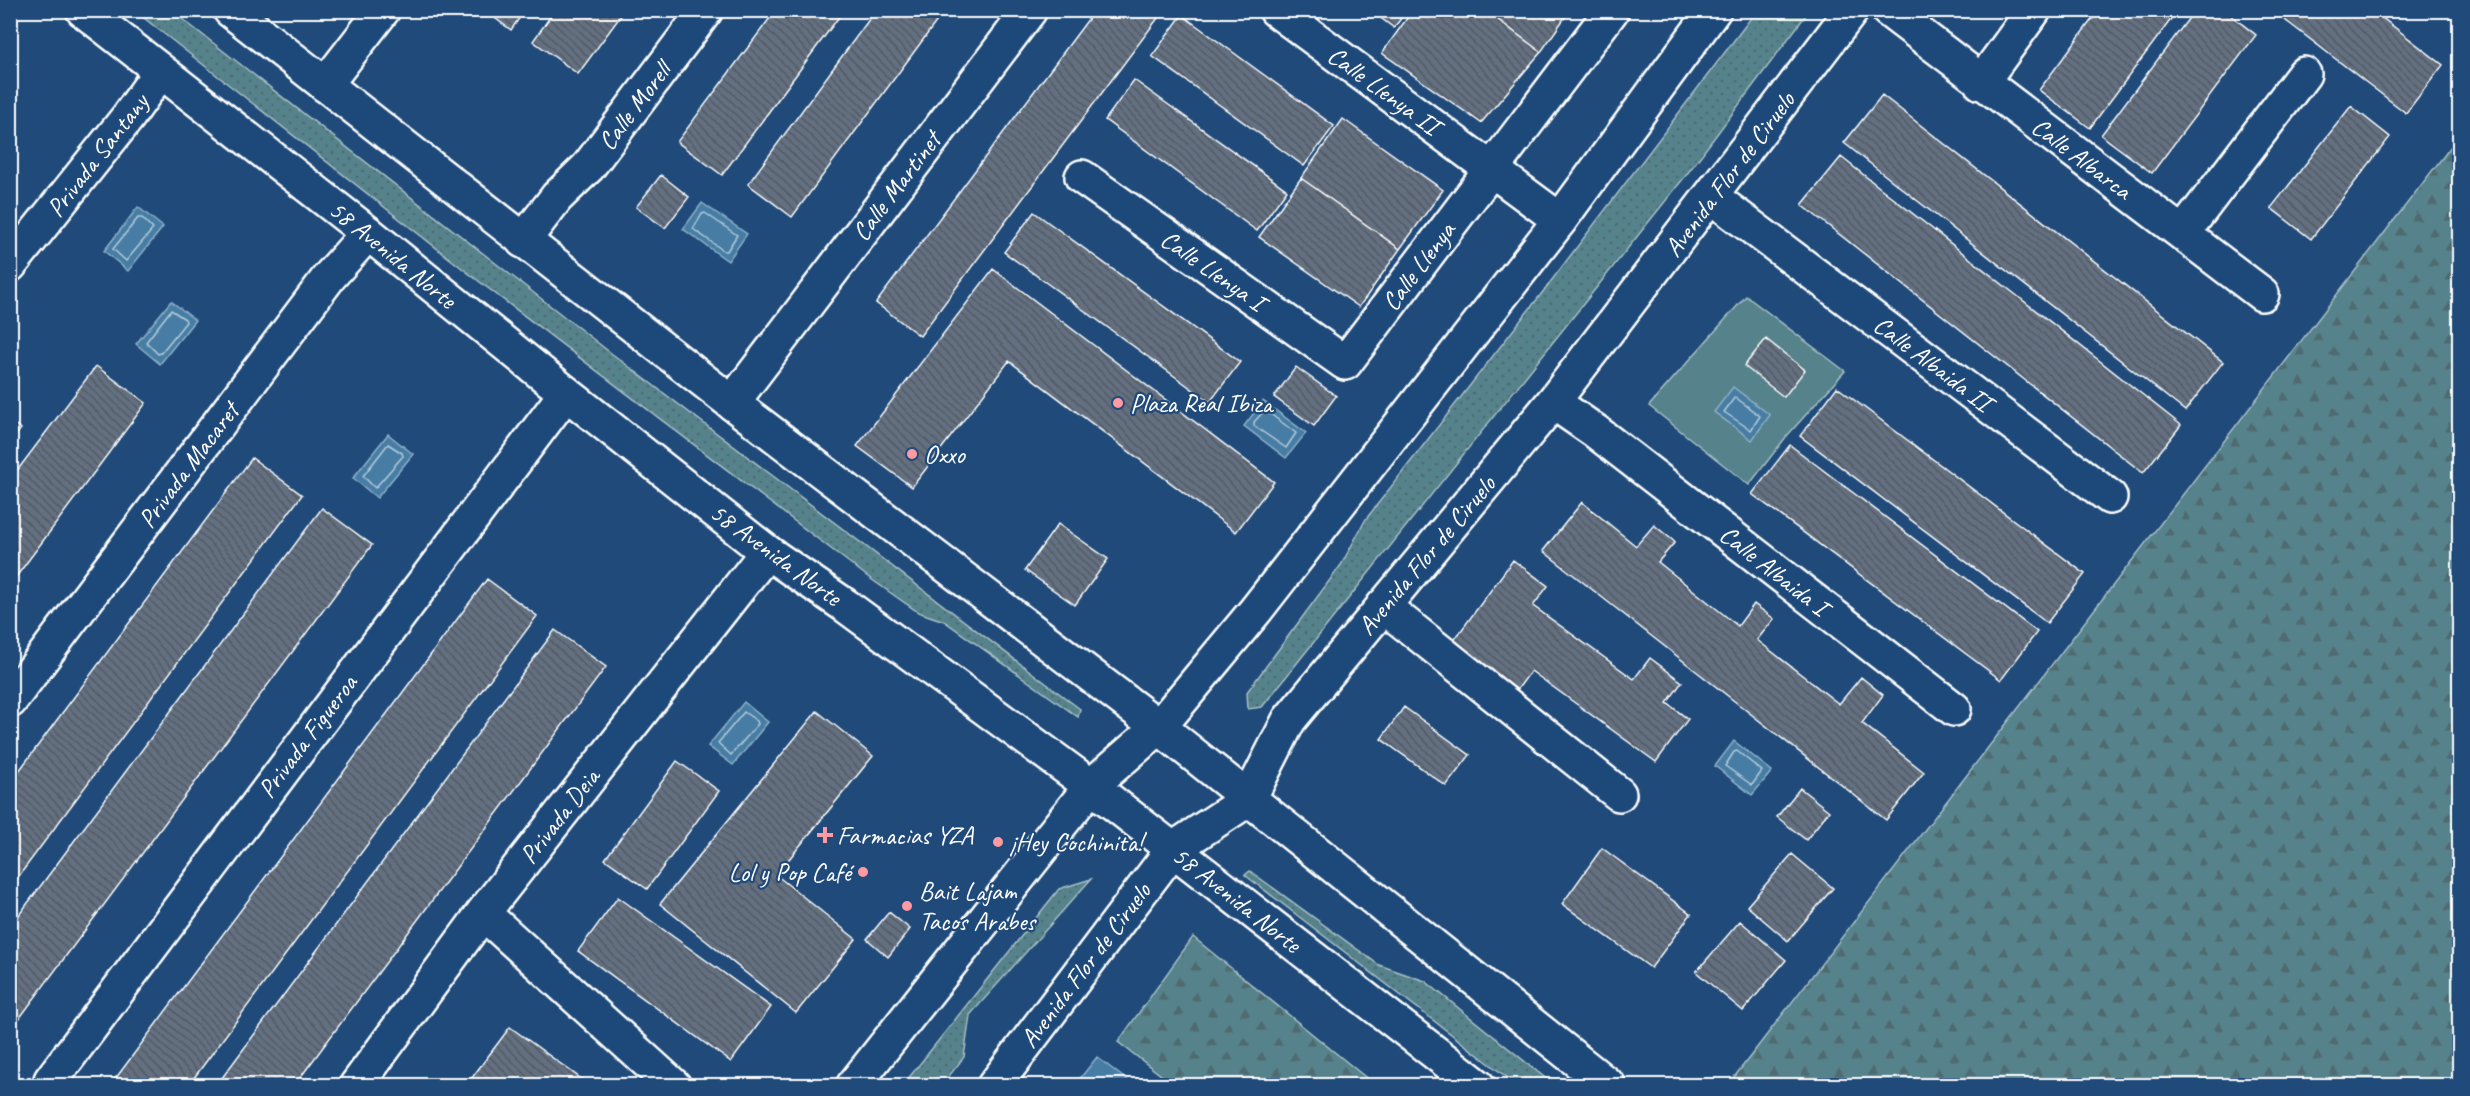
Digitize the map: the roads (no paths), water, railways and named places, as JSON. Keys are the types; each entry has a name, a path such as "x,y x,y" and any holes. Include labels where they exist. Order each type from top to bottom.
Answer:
{"street":[{"name":"58 Avenida Norte","path":"82,10 368,233 767,552 846,606 1091,786 1478,1086"},
{"path":"230,10 732,403 1159,727 1609,1086"},
{"path":"325,85 383,10"},
{"name":"Calle Morell","path":"523,241 557,197 588,167 706,10"},
{"name":"Calle Martinet","path":"732,403 1030,10"},
{"name":"Calle Llenya II","path":"1276,10 1492,169"},
{"name":"Calle Llenya","path":"1345,363 1612,10"},
{"path":"853,1086 1091,786 1159,727 1256,610 1560,220 1714,10"},
{"name":"Avenida Flor de Ciruelo","path":"994,1086 1173,849 1249,799 1289,720 1553,402 1712,197 1852,10"},
{"path":"1981,83 2034,10"},
{"name":"Calle Albarca","path":"1898,18 2262,294"},
{"name":"Privada Santany","path":"10,266 128,117 160,72"},
{"path":"2183,233 2304,74"},
{"path":"1492,169 1560,220"},
{"name":"Calle Llenya I","path":"1082,177 1345,363"},
{"name":"Calle Albaida II","path":"1712,197 2110,497"},
{"name":"Privada Macaret","path":"10,701 329,277 368,233"},
{"name":"Privada Figueroa","path":"51,1080 534,432 566,393"},
{"name":"Calle Albaida I","path":"1553,402 1595,431 1954,709"},
{"name":"Privada Deia","path":"356,1086 483,913 767,552"},
{"path":"1383,606 1619,794"},
{"path":"483,913 674,1086"}],"water":[{"path":"702,203 747,234 728,261 683,229"},
{"path":"138,207 163,227 128,271 104,251"},
{"path":"171,301 195,320 160,364 136,344"},
{"path":"1733,387 1770,415 1752,440 1714,412"},
{"path":"1263,401 1306,433 1286,458 1244,426"},
{"path":"388,434 413,454 377,498 353,478"},
{"path":"744,702 768,722 733,765 708,746"},
{"path":"1734,741 1772,771 1752,795 1715,766"},
{"path":"1097,1057 1133,1085 1083,1085 1078,1081"}],"place":[{"name":"Plaza Real Ibiza","path":"1118,403"},
{"name":"Oxxo","path":"912,454"},
{"name":"Farmacias YZA","path":"825,835"},
{"name":"¡Hey Cochinita!","path":"998,842"},
{"name":"Lol y Pop Café","path":"863,872"},
{"name":"Bait Lajam Tacos Arabes","path":"907,906"}]}
